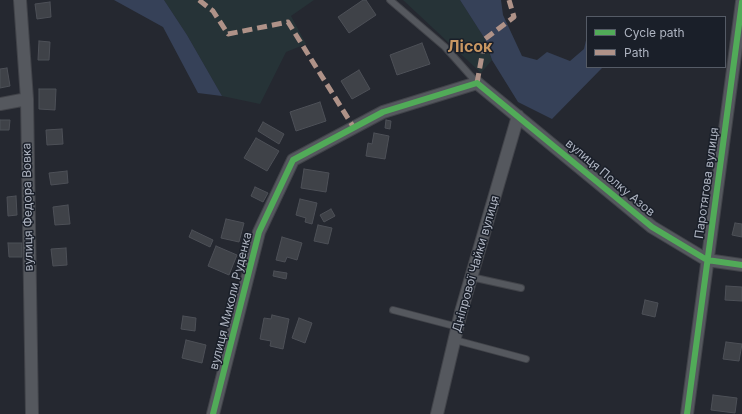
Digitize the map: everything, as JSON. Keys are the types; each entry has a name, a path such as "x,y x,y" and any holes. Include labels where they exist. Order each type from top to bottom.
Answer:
{"street":[{"name":"вулиця Федора Вовка","path":"20,0 26,99 32,414"},
{"name":"Паротягова вулиця","path":"686,414 742,2"},
{"name":"вулиця Полку Азов","path":"477,84 652,227 707,260 742,265"},
{"name":"вулиця Миколи Руденка","path":"213,414 259,232 293,160 383,112 477,84"},
{"path":"0,104 26,99"},
{"name":"Дніпрової Чайки вулиця","path":"438,414 454,340 518,116"}],"lane":[{"path":"390,0 445,47 477,84"},
{"path":"471,277 521,288"},
{"path":"393,310 458,327"},
{"path":"454,340 526,359"}],"shaded area":[{"path":"164,0 314,0 291,16 306,44 286,52 260,104 222,96 187,35"},
{"path":"403,0 460,0 485,39 492,60 481,73"}],"water":[{"path":"114,0 164,0 187,35 222,96 198,93 163,27"},
{"path":"460,0 501,0 503,15 522,56 537,60 547,52 570,61 584,49 586,40 586,68 602,68 552,119 518,102 492,60 485,39"}],"building":[{"path":"363,0 366,0 376,15 349,33 338,17"},
{"path":"50,2 51,17 37,19 35,4"},
{"path":"39,41 50,42 49,60 38,60"},
{"path":"422,43 430,64 397,75 390,55"},
{"path":"7,68 10,86 0,88 0,69"},
{"path":"359,70 370,89 352,99 341,81"},
{"path":"39,89 56,89 55,110 39,109"},
{"path":"320,102 326,121 296,131 290,112"},
{"path":"0,120 10,120 9,130 0,130"},
{"path":"386,120 391,121 390,129 385,128"},
{"path":"263,122 284,134 279,144 258,131"},
{"path":"62,129 63,144 47,145 46,130"},
{"path":"374,133 389,136 385,159 366,156 368,143 372,144"},
{"path":"256,138 279,151 267,171 244,158"},
{"path":"304,169 329,173 326,192 301,188"},
{"path":"67,171 68,183 51,185 49,173"},
{"path":"255,187 268,193 263,202 251,196"},
{"path":"16,196 17,215 8,216 7,197"},
{"path":"300,199 317,203 312,224 305,222 306,218 296,215"},
{"path":"68,205 70,224 55,225 53,207"},
{"path":"331,209 335,216 324,222 320,215"},
{"path":"226,219 244,223 239,242 221,238"},
{"path":"735,223 742,224 742,237 732,235"},
{"path":"318,225 332,228 328,244 314,241"},
{"path":"192,230 213,240 210,247 189,237"},
{"path":"282,237 302,243 297,260 287,257 285,262 276,260"},
{"path":"8,243 22,243 22,257 9,257"},
{"path":"216,246 237,255 229,275 208,266"},
{"path":"66,248 67,265 53,266 51,249"},
{"path":"274,271 287,273 286,279 273,276"},
{"path":"726,286 742,287 742,301 725,300"},
{"path":"645,300 658,303 655,317 642,314"},
{"path":"272,315 289,319 283,349 270,346 271,341 260,339 264,318 271,319"},
{"path":"183,316 196,318 195,331 181,329"},
{"path":"299,318 312,323 305,343 292,338"},
{"path":"186,340 206,345 202,363 182,358"},
{"path":"726,342 742,344 739,361 723,359"},
{"path":"713,395 737,398 735,413 711,410"}],"marked path":[{"path":"199,0 213,11 228,34 288,22 354,128"},
{"path":"477,83 485,39 514,17 509,0"}],"cycle path":[{"path":"687,414 742,2"},
{"path":"213,414 259,232 293,160 383,112 477,83 652,227 707,260 742,265"}],"district":[{"name":"Лісок","path":"470,47"}]}
